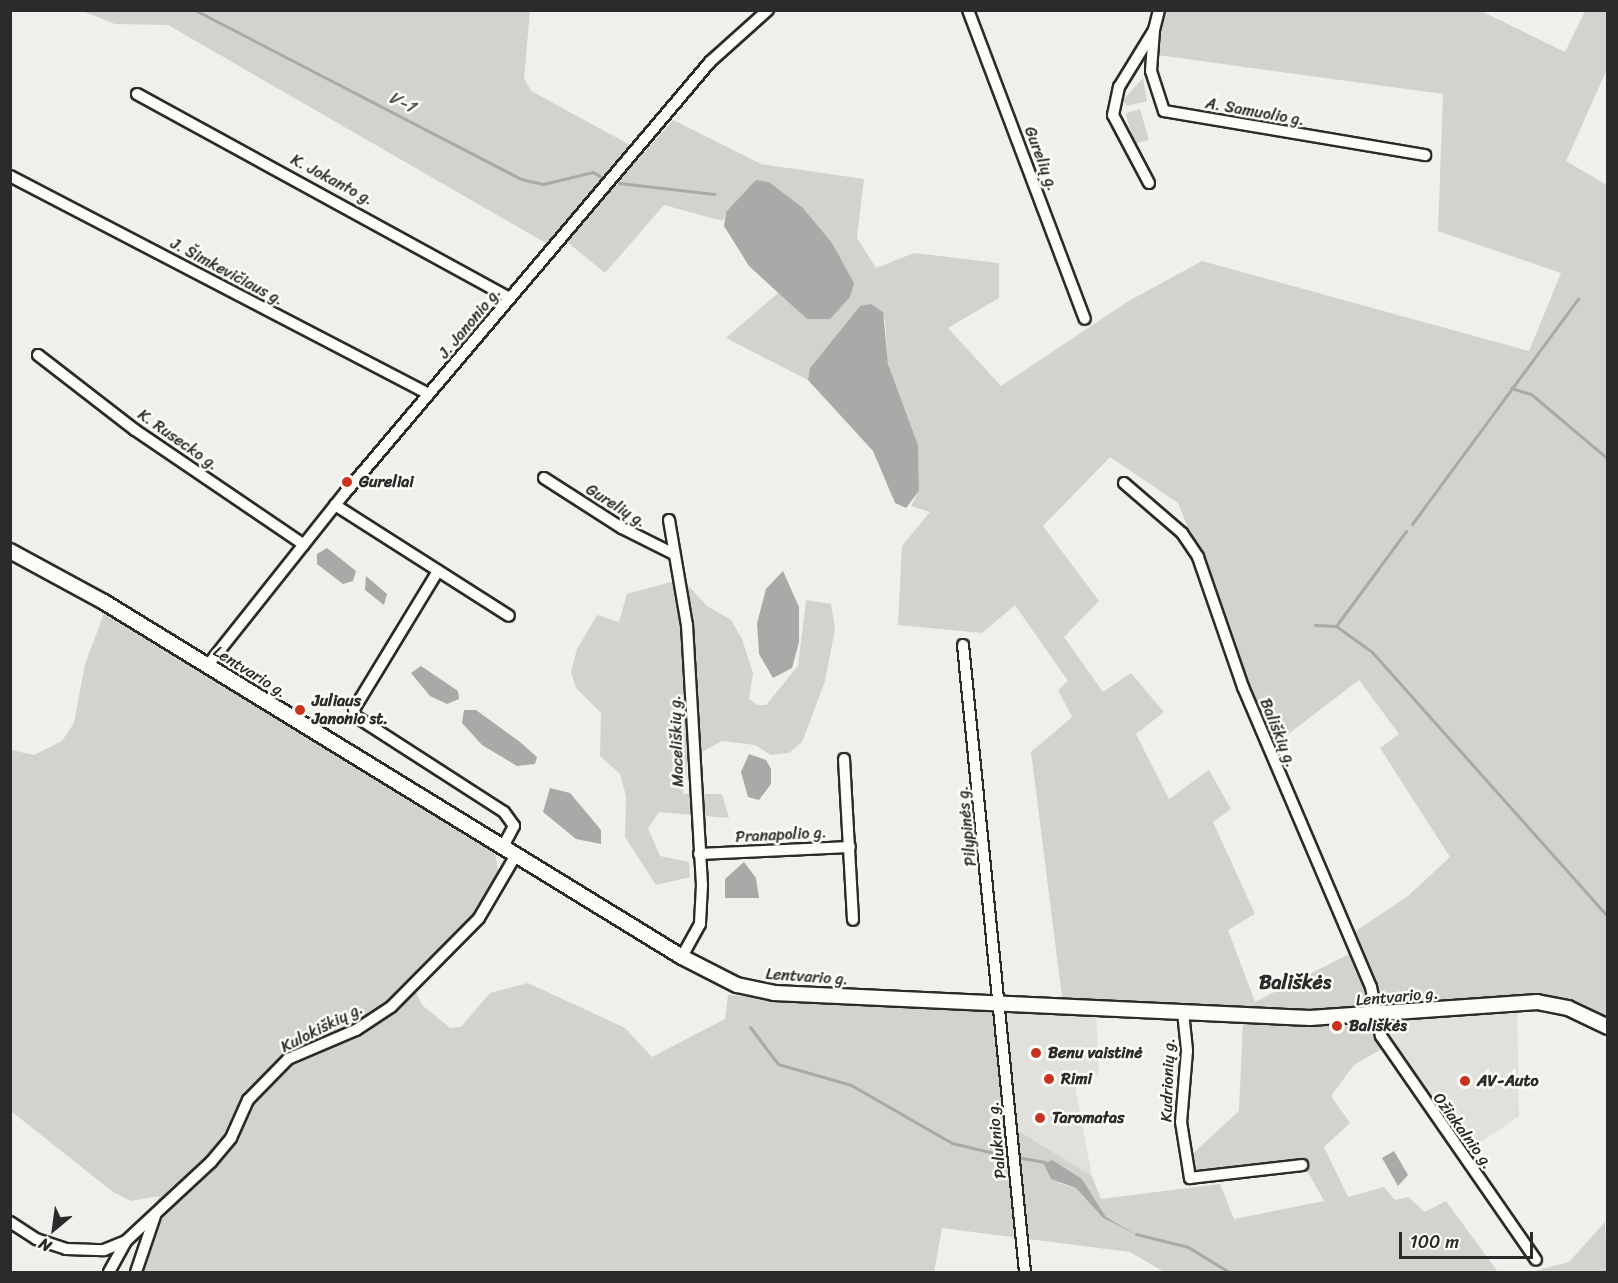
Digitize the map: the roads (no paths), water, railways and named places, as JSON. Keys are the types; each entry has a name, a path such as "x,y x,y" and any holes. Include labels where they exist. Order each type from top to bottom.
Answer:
{"main road":[{"name":"Lentvario g.","path":"10,551 208,665 682,957 755,990 1184,1012 1374,1015 1537,1002 1568,1008 1608,1027"}],"street":[{"name":"J. Janonio g.","path":"208,665 335,505 710,62 768,10"},
{"name":"Gurelių g.","path":"968,10 1085,320"},
{"path":"1149,183 1113,116 1119,87 1155,30 1159,10"},
{"name":"A. Samuolio g.","path":"1155,30 1151,71 1164,111 1425,156"},
{"name":"K. Jokanto g.","path":"137,94 510,298"},
{"name":"J. Šimkevičiaus g.","path":"10,176 429,394"},
{"name":"K. Rusecko g.","path":"38,355 135,430 304,545"},
{"name":"Gurelių g.","path":"544,478 622,528 674,554"},
{"name":"Bališkių g.","path":"1124,483 1182,533 1198,557 1243,687 1371,987 1374,1015"},
{"path":"335,505 509,616"},
{"name":"Maceliškių g.","path":"669,520 687,625 702,912 682,957"},
{"path":"438,571 354,709 355,716 504,812 514,826 503,847"},
{"name":"Pilypinės g.","path":"963,645 999,1004"},
{"name":"Pranapolio g.","path":"699,854 850,847 844,759"},
{"path":"850,847 853,920"},
{"name":"Kulokiškių g.","path":"10,1222 36,1239 66,1249 104,1250 126,1241 211,1162 231,1138 248,1100 288,1059 356,1030 391,1007 478,918 516,855"},
{"name":"Paluknio g.","path":"999,1004 1025,1272"},
{"name":"Kudrionių g.","path":"1184,1012 1187,1051 1181,1122 1190,1178 1302,1165"},
{"name":"Ožiakalnio g.","path":"1374,1015 1402,1072 1536,1260"},
{"path":"136,1272 156,1212"},
{"path":"109,1272 126,1241"}],"waterway":[{"name":"V-1","path":"195,10 521,179 543,184 593,172 603,178"},
{"name":"V-1","path":"619,183 714,194"},
{"path":"1412,524 1578,299"},
{"path":"1511,388 1531,394 1608,459"},
{"path":"1336,626 1406,531"},
{"path":"1315,625 1336,626 1372,652 1608,917"},
{"path":"750,1027 778,1064 851,1085 952,1143 1006,1156"},
{"path":"1022,1158 1045,1162"},
{"path":"1136,1234 1188,1247 1229,1272"}],"place":[{"name":"Gureliai","path":"347,482"},
{"name":"Juliaus Janonio st.","path":"300,710"},
{"name":"Bališkės","path":"1337,1026"},
{"name":"Benu vaistinė","path":"1036,1053"},
{"name":"Rimi","path":"1049,1079"},
{"name":"AV-Auto","path":"1465,1081"},
{"name":"Taromatas","path":"1040,1118"}],"district":[{"name":"Bališkės","path":"1295,982"}]}
